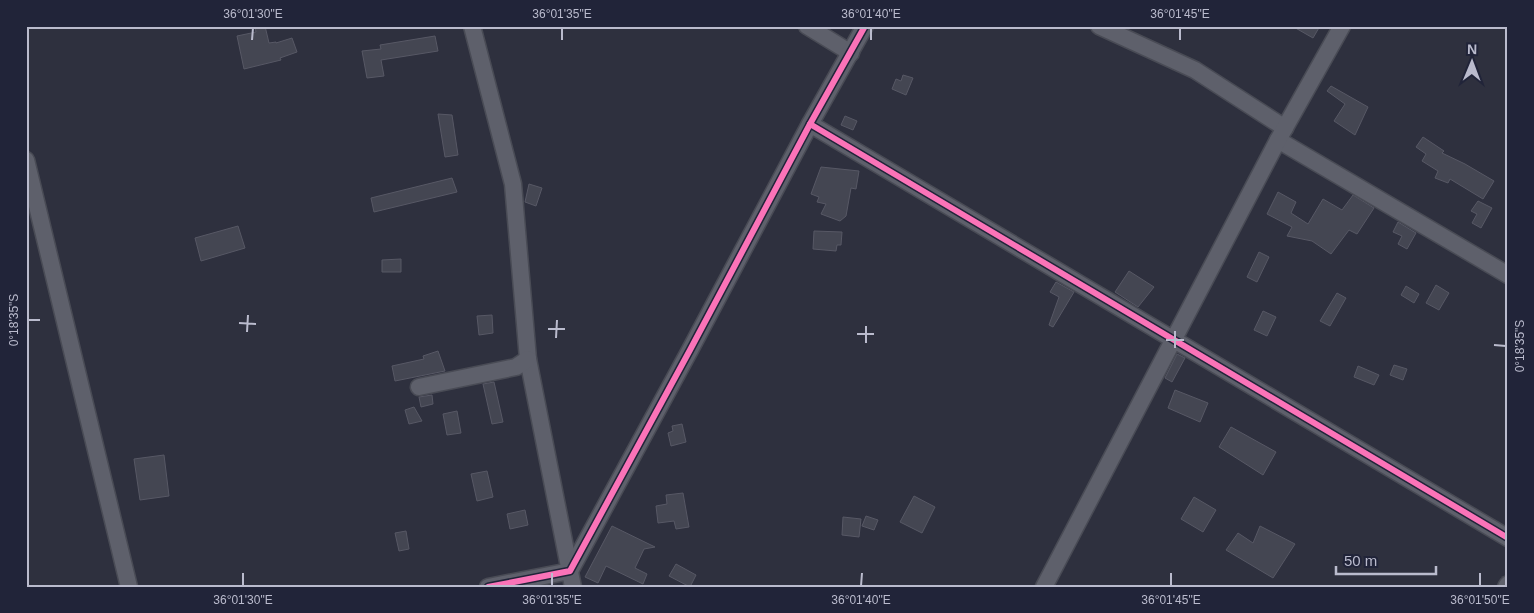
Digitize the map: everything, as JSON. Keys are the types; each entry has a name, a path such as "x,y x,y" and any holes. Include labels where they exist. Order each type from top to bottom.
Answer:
{"street":[{"path":"472,26 513,184 528,359 572,579"},
{"path":"807,26 851,53"},
{"path":"572,579 690,350 810,124 866,26"},
{"path":"1099,26 1195,70 1281,134 1508,275"},
{"path":"1044,587 1281,134 1342,26"},
{"path":"810,124 1508,538"},
{"path":"26,160 129,587"},
{"path":"419,387 516,367 528,359"},
{"path":"488,587 572,579"}],"building":[{"path":"255,26 265,26 269,43 292,38 297,52 280,58 281,60 244,69 237,36 256,32"},
{"path":"1292,26 1320,26 1313,38"},
{"path":"435,36 438,51 381,60 384,76 367,78 362,51 381,49 380,45"},
{"path":"903,75 913,78 906,95 892,89 896,79 901,81"},
{"path":"1331,86 1368,107 1355,135 1334,121 1345,104 1327,91"},
{"path":"438,114 452,115 458,155 445,157"},
{"path":"845,116 857,121 853,130 841,125"},
{"path":"1423,137 1444,151 1442,153 1494,181 1483,199 1450,179 1448,183 1435,178 1438,171 1422,161 1426,154 1416,147"},
{"path":"821,167 859,171 856,189 851,188 846,216 840,221 821,214 826,204 817,202 819,197 811,194"},
{"path":"452,178 457,192 374,212 371,198"},
{"path":"529,184 542,188 536,206 525,202"},
{"path":"1278,192 1296,202 1291,213 1308,224 1323,199 1342,210 1353,195 1374,208 1357,234 1349,230 1331,254 1312,241 1287,236 1292,227 1267,214"},
{"path":"1478,201 1492,208 1481,228 1472,223 1477,214 1471,211"},
{"path":"1398,222 1416,233 1407,249 1398,244 1402,236 1393,232"},
{"path":"238,226 245,248 201,261 195,238"},
{"path":"814,231 842,232 841,245 837,245 836,251 813,249"},
{"path":"1259,252 1269,257 1257,282 1247,277"},
{"path":"401,259 401,272 382,272 382,260"},
{"path":"1129,271 1154,287 1138,307 1115,292"},
{"path":"1056,282 1074,292 1053,327 1049,325 1059,297 1050,292"},
{"path":"1436,285 1449,293 1439,310 1426,303"},
{"path":"1406,286 1419,294 1414,303 1401,295"},
{"path":"1337,293 1346,298 1330,326 1320,321"},
{"path":"1263,311 1276,317 1267,336 1254,330"},
{"path":"492,315 493,333 479,335 477,316"},
{"path":"438,351 445,371 395,381 392,366 424,359 423,356"},
{"path":"1177,354 1185,358 1172,382 1165,378"},
{"path":"1394,365 1407,369 1403,380 1390,375"},
{"path":"1358,366 1379,375 1374,385 1354,377"},
{"path":"494,382 503,422 492,424 483,384"},
{"path":"1175,390 1208,403 1200,422 1168,408"},
{"path":"432,395 433,404 421,407 419,397"},
{"path":"414,407 422,421 409,424 405,410"},
{"path":"457,411 461,433 447,435 443,414"},
{"path":"682,424 686,442 671,446 668,433 673,431 672,426"},
{"path":"1231,427 1276,452 1263,475 1219,447"},
{"path":"164,455 169,496 140,500 134,459"},
{"path":"487,471 493,497 477,501 471,474"},
{"path":"683,493 689,527 676,529 674,521 658,523 656,506 667,504 666,495"},
{"path":"914,496 935,507 922,533 900,522"},
{"path":"1194,497 1216,510 1203,532 1181,519"},
{"path":"525,510 528,525 510,529 507,514"},
{"path":"866,516 878,520 874,530 862,526"},
{"path":"843,517 861,519 859,537 842,535"},
{"path":"612,526 655,547 644,549 635,568 647,574 643,584 606,566 598,583 585,577"},
{"path":"1260,526 1295,544 1273,578 1226,550 1238,533 1253,543"},
{"path":"406,531 409,549 399,551 395,533"},
{"path":"676,564 696,575 690,587 669,576"}],"cycle path":[{"path":"488,587 570,571 810,124 865,26"},
{"path":"810,124 1508,538"}]}
